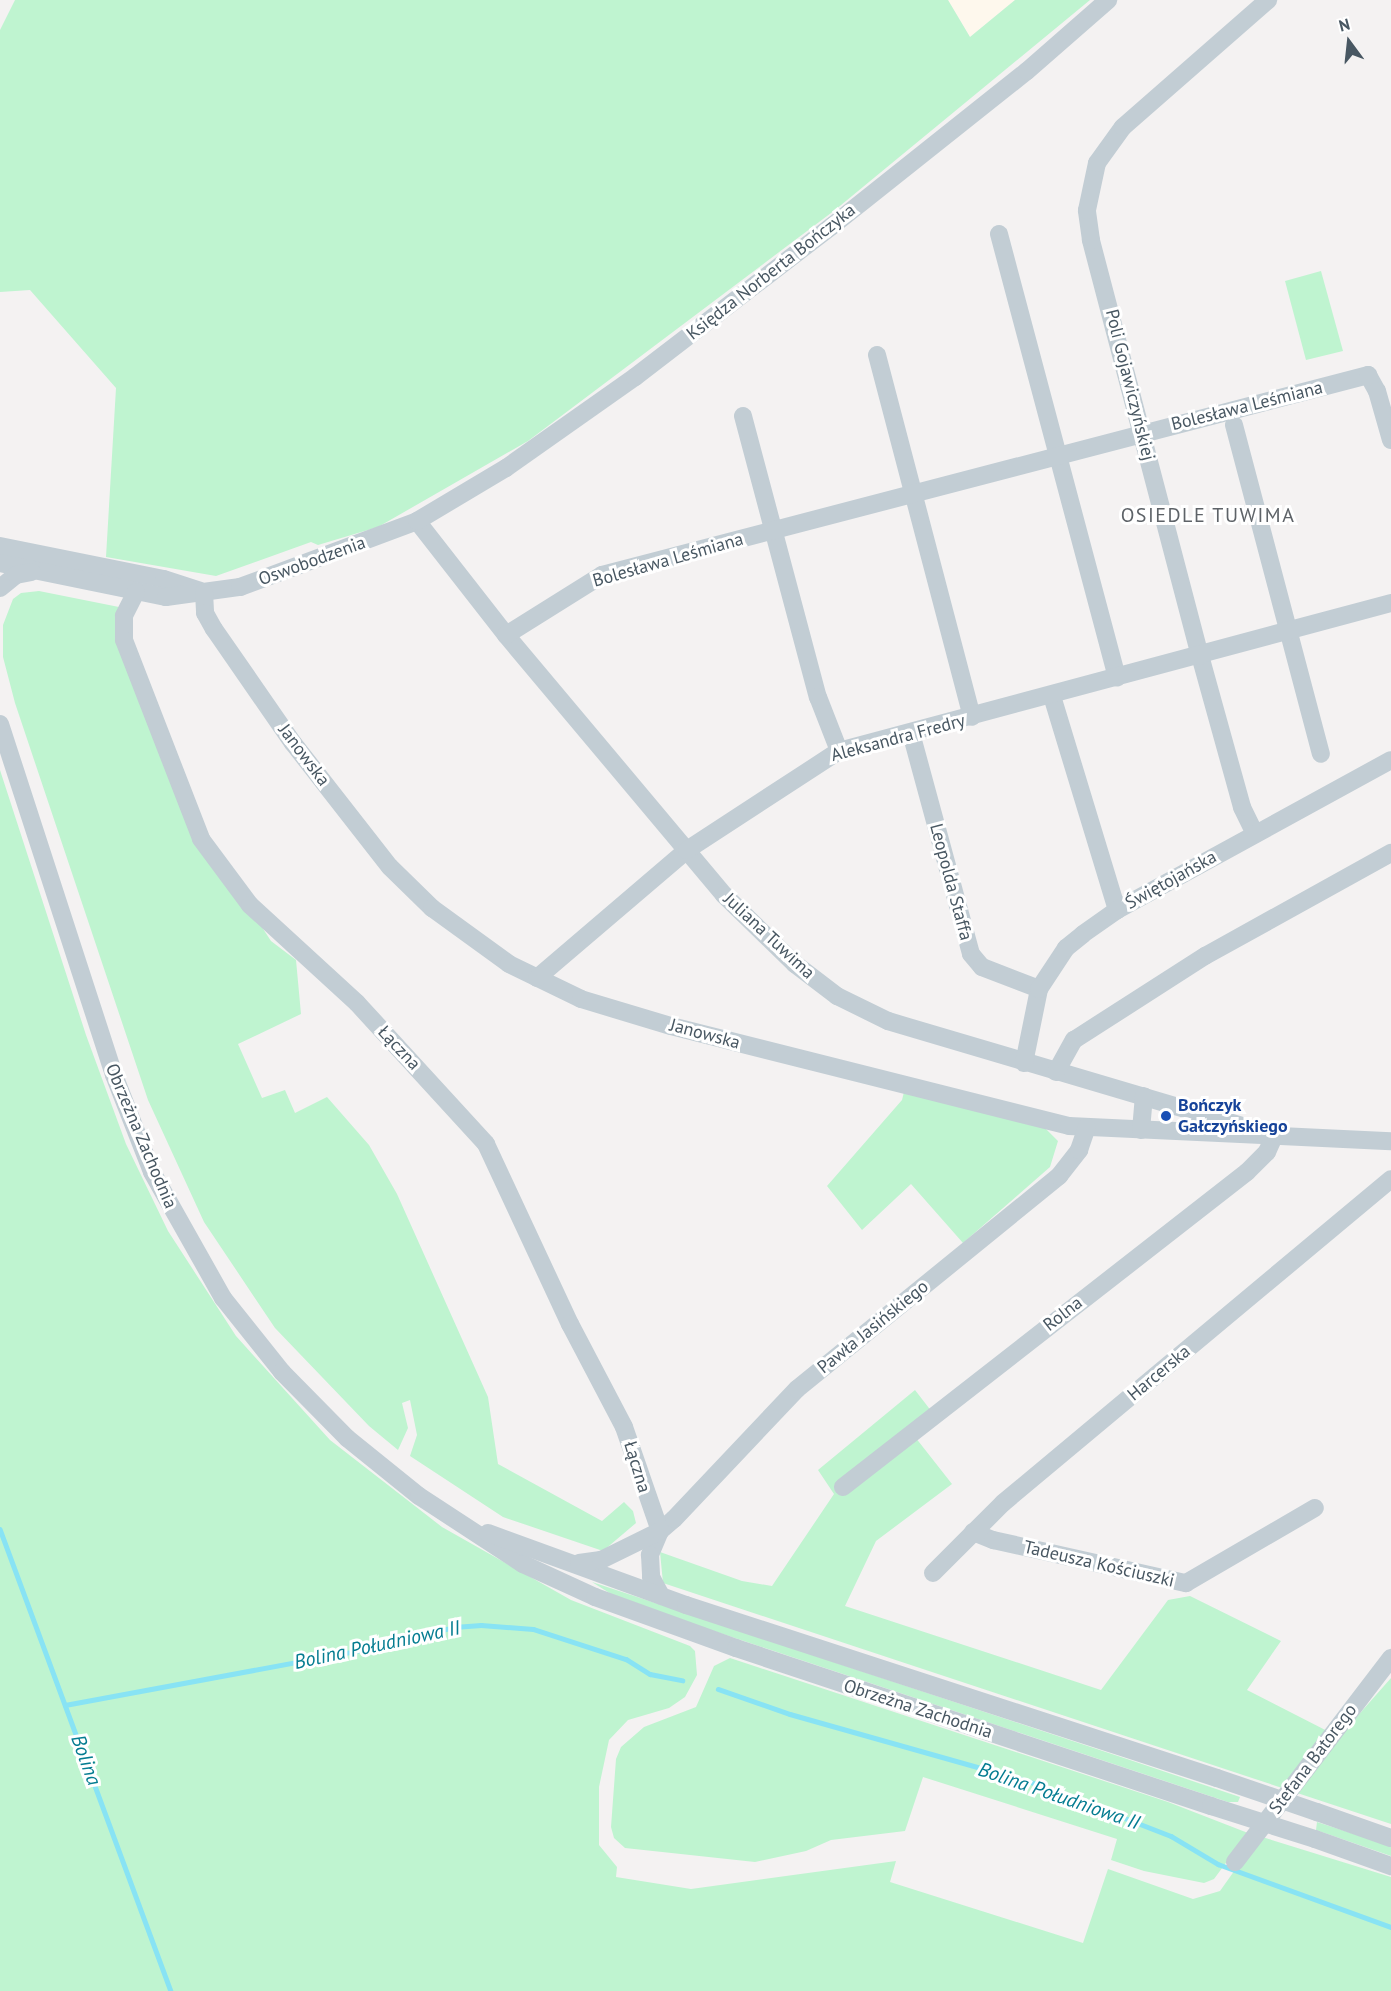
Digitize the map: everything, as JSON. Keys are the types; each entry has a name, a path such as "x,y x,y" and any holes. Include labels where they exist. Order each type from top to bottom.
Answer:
{"street":[{"name":"Księdza Norberta Bończyka","path":"417,521 506,468 634,377 832,226 1027,71 1108,0"},
{"name":"Poli Gojawiczyńskiej","path":"1255,834 1242,807 1200,656 1087,223 1091,178 1104,149 1123,127 1268,0"},
{"path":"999,234 1117,678"},
{"path":"877,355 972,717"},
{"name":"Bolesława Leśmiana","path":"506,636 602,575 1368,375 1377,391 1391,440"},
{"path":"743,416 818,697 839,751"},
{"path":"1234,425 1321,754"},
{"name":"Oswobodzenia","path":"3,551 37,571 166,597 240,587 417,521"},
{"name":"Juliana Tuwima","path":"417,521 506,636 687,850 760,931 837,996 888,1022 1272,1134"},
{"name":"Oswobodzenia","path":"3,551 164,579 204,592"},
{"path":"0,588 16,574 37,571"},
{"name":"Łączna","path":"136,592 124,616 124,640 193,821 213,861 250,905 357,1003 486,1144 557,1297 624,1427 660,1531"},
{"name":"Janowska","path":"204,592 205,613 214,629 293,743 390,867 432,908 509,964 581,999 671,1026 981,1105 1087,1127 1391,1141"},
{"name":"Aleksandra Fredry","path":"537,978 687,850 839,751 1052,696 1391,603"},
{"path":"1052,696 1117,910"},
{"name":"Obrzeżna Zachodnia","path":"0,724 114,1075 152,1172 194,1251 254,1338 316,1408 382,1468 458,1522 524,1564 632,1612 1391,1866"},
{"name":"Leopolda Staffa","path":"911,733 971,954 982,967 1040,989"},
{"name":"Świętojańska","path":"1024,1063 1040,989 1066,948 1117,910 1391,760"},
{"path":"1056,1072 1074,1040 1205,956 1391,853"},
{"path":"1142,1130 1144,1096"},
{"name":"Pawła Jasińskiego","path":"574,1563 601,1560 660,1531 797,1389 1059,1176 1079,1150 1087,1127"},
{"name":"Rolna","path":"843,1487 1247,1172 1267,1152 1272,1134"},
{"name":"Harcerska","path":"933,1573 973,1532 1391,1179"},
{"name":"Tadeusza Kościuszki","path":"973,1532 993,1540 1186,1583 1315,1508"},
{"name":"Obrzeżna Zachodnia","path":"458,1522 661,1596 1217,1778 1391,1838"},
{"name":"Pawła Jasińskiego","path":"660,1531 650,1555 651,1577 661,1596"},
{"name":"Stefana Batorego","path":"1235,1862 1391,1658"}],"shaded area":[{"path":"948,0 1015,0 970,37"}],"green space":[{"path":"15,0 948,0 970,37 1015,0 1090,0 835,210 528,441 378,527 318,545 311,542 216,576 106,557 116,388 30,290 0,292 0,30"},
{"path":"1321,271 1343,351 1306,360 1285,281"},
{"path":"39,591 119,607 116,636 181,803 271,941 296,960 301,1014 238,1044 262,1098 285,1090 295,1113 327,1097 369,1145 397,1194 488,1397 498,1464 602,1521 624,1502 633,1511 636,1523 603,1551 503,1517 410,1456 417,1435 410,1400 402,1403 408,1428 398,1450 369,1426 275,1328 204,1222 148,1100 15,703 3,657 3,625 13,599 21,593"},
{"path":"0,770 86,1035 126,1144 168,1231 236,1336 330,1440 442,1527 571,1600 690,1646 695,1651 697,1675 685,1697 669,1708 628,1720 609,1740 599,1787 599,1845 617,1867 616,1877 691,1889 896,1861 890,1882 1083,1943 1108,1869 1193,1899 1220,1891 1259,1836 1391,1877 1391,1991 0,1991"},
{"path":"904,1092 1043,1126 1058,1141 1050,1167 963,1243 911,1184 862,1230 827,1186 902,1100"},
{"path":"915,1390 932,1412 908,1428 952,1484 876,1541 845,1606 1101,1690 1168,1600 1190,1596 1281,1641 1247,1690 1339,1737 1391,1678 1391,1824 663,1583 660,1552 742,1581 772,1586 834,1494 818,1470"},
{"path":"592,1582 1240,1797 1238,1802 1228,1802 702,1627 611,1594"},
{"path":"730,1658 1168,1802 1248,1833 1214,1879 1204,1883 1144,1871 1111,1860 1117,1839 923,1777 905,1831 831,1840 806,1851 755,1862 625,1848 614,1838 611,1827 616,1759 621,1747 644,1727 696,1707 714,1666"},
{"path":"1317,1822 1391,1846 1391,1856 1316,1830"}],"waterway":[{"name":"Bolina","path":"0,1529 171,1991"},
{"name":"Bolina Południowa II","path":"65,1705 366,1649 454,1627 481,1625 533,1629 626,1659 650,1674 682,1680"},
{"name":"Bolina Południowa II","path":"718,1689 790,1714 1037,1784 1171,1836 1218,1864 1391,1927"}],"place":[{"name":"Bończyk Gałczyńskiego","path":"1166,1116"}],"district":[{"name":"OSIEDLE TUWIMA","path":"1208,515"}]}
